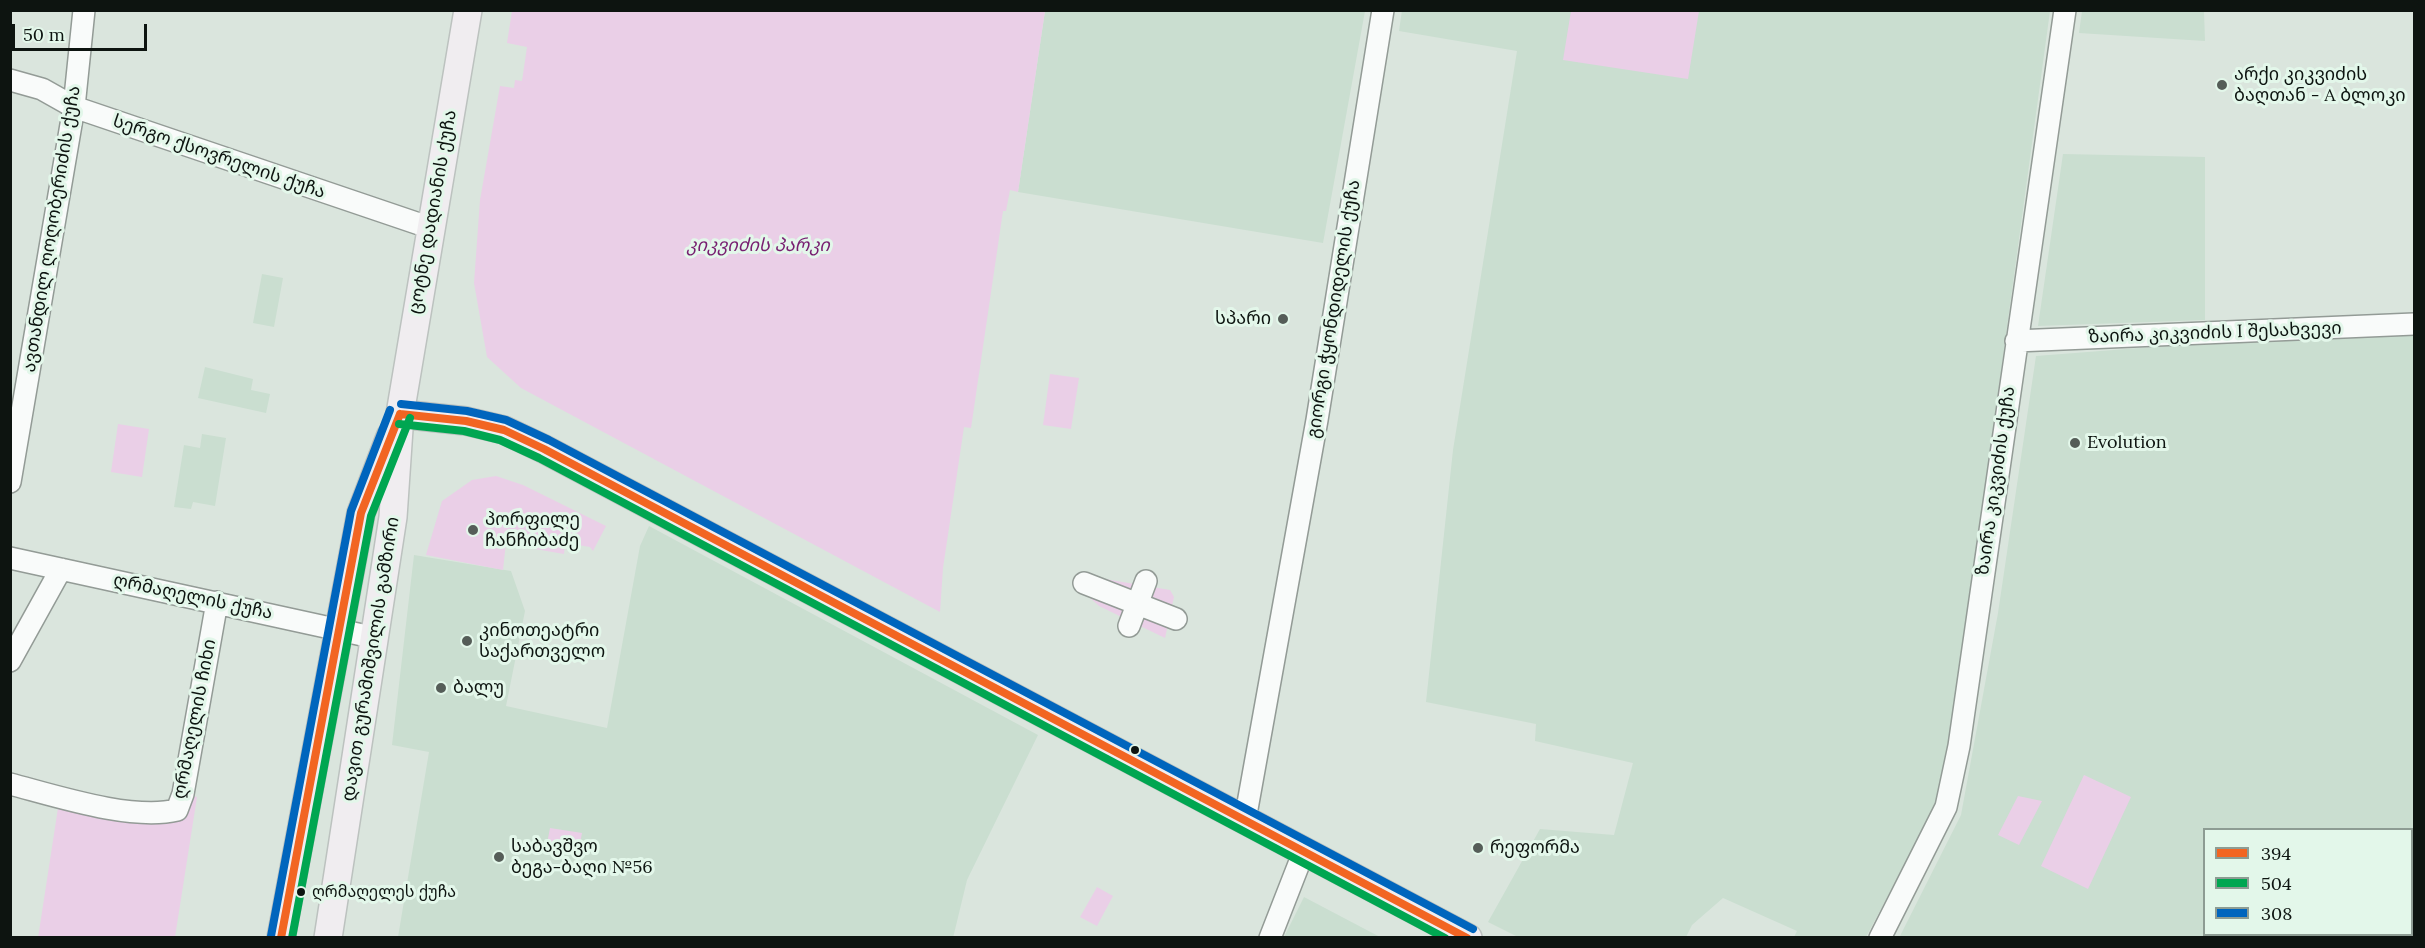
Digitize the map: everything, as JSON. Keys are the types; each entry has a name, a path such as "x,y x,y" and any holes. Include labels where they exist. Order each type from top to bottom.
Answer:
{"main road":[{"name":"ცოტნე დადიანის ქუჩა","path":"400,414 468,10"},
{"path":"400,414 466,421 504,430 544,449 1468,938"},
{"name":"დავით გურამიშვილის გამზირი","path":"281,938 361,513 400,414"},
{"name":"დავით გურამიშვილის გამზირი","path":"328,938 393,517 400,414"},
{"path":"289,892 291,884 298,877 315,874 323,878 328,886 332,904"}],"street":[{"name":"ავთანდილ ღოღობერიძის ქუჩა","path":"10,482 74,107 84,10"},
{"name":"გიორგი ჭყონდიდელის ქუჩა","path":"1245,820 1317,420 1383,10"},
{"name":"ზაირა კიკვიძის ქუჩა","path":"1880,938 1946,807 1959,746 2065,10"},
{"name":"სერგო ქსოვრელის ქუჩა","path":"10,80 42,89 74,107 431,228"},
{"name":"ზაირა კიკვიძის I შესახვევი","path":"2016,341 2415,324"},
{"name":"ღრმაღელის ქუჩა","path":"10,558 340,628 376,638"},
{"path":"10,661 61,569"},
{"path":"1129,626 1146,581"},
{"path":"1084,583 1176,619"},
{"name":"ღრმაღელის ჩიხი","path":"10,784 117,809 158,815 177,810 183,794 217,602"},
{"path":"1270,938 1304,851"}],"shaded area":[{"path":"1402,10 2050,11 1947,768 1937,804 1866,937 1794,937 1797,931 1723,898 1692,925 1686,937 1518,937 1488,922 1540,829 1614,835 1633,763 1535,741 1536,724 1426,702 1453,450 1517,51 1399,31"},
{"path":"1045,11 1365,11 1323,243 1018,192"},
{"path":"2082,11 2204,11 2205,41 2079,33"},
{"path":"2063,154 2205,157 2205,320 2038,326"},
{"path":"262,274 283,278 274,327 253,323"},
{"path":"2414,335 2414,937 1899,938 1961,815 1998,613 2036,356 2191,344"},
{"path":"205,367 253,379 251,390 270,394 266,413 198,398"},
{"path":"202,434 226,438 215,506 193,502 191,509 174,507 184,445 200,448"},
{"path":"649,526 1038,735 967,880 953,938 398,937 429,752 392,745 414,555 511,571 525,611 506,706 607,728 640,546"},
{"path":"1304,897 1380,937 1284,937"}],"green space":[{"name":"კიკვიძის პარკი","path":"512,11 1045,11 1018,192 1010,190 1006,211 1003,211 971,428 964,427 943,568 940,612 521,388 487,357 474,283 480,200 500,86 514,88 515,80 522,81 527,47 507,43"},
{"path":"1571,11 1699,11 1688,79 1563,60"},
{"path":"1050,374 1079,378 1071,429 1043,425"},
{"path":"118,424 149,429 142,477 111,472"},
{"path":"496,476 523,485 606,526 593,551 590,547 518,535 506,542 503,570 426,555 442,501 472,480"},
{"path":"526,538 565,545 564,554 535,549"},
{"path":"1099,578 1170,590 1174,597 1165,638 1099,606 1090,598 1089,588"},
{"path":"2084,775 2131,797 2088,889 2041,866"},
{"path":"183,794 197,797 175,937 38,938 60,795 166,807"},
{"path":"2018,796 2042,801 2019,845 1998,835"},
{"path":"550,828 582,833 578,854 546,849"},
{"path":"1097,887 1113,896 1097,926 1080,917"}],"transit line":[{"name":"308","path":"401,404 467,411 506,420 549,440 1473,929"},
{"name":"308","path":"271,936 351,511 390,410"},
{"name":"394","path":"400,414 466,421 504,430 544,449 1467,938"},
{"name":"394","path":"281,938 361,513 400,414"},
{"name":"504","path":"292,938 371,516 410,418"},
{"name":"504","path":"399,424 464,431 500,440 539,458 1445,938"}],"place":[{"name":"არქი კიკვიძის ბაღთან - A ბლოკი","path":"2222,85"},
{"name":"სპარი","path":"1283,319"},
{"name":"Evolution","path":"2075,443"},
{"name":"პორფილე ჩანჩიბაძე","path":"473,530"},
{"name":"კინოთეატრი საქართველო","path":"467,641"},
{"name":"ბალუ","path":"441,688"},
{"name":"რეფორმა","path":"1478,848"},
{"name":"საბავშვო ბეგა-ბაღი №56","path":"499,857"},
{"name":"ღრმაღელეს ქუჩა","path":"301,892"}]}
